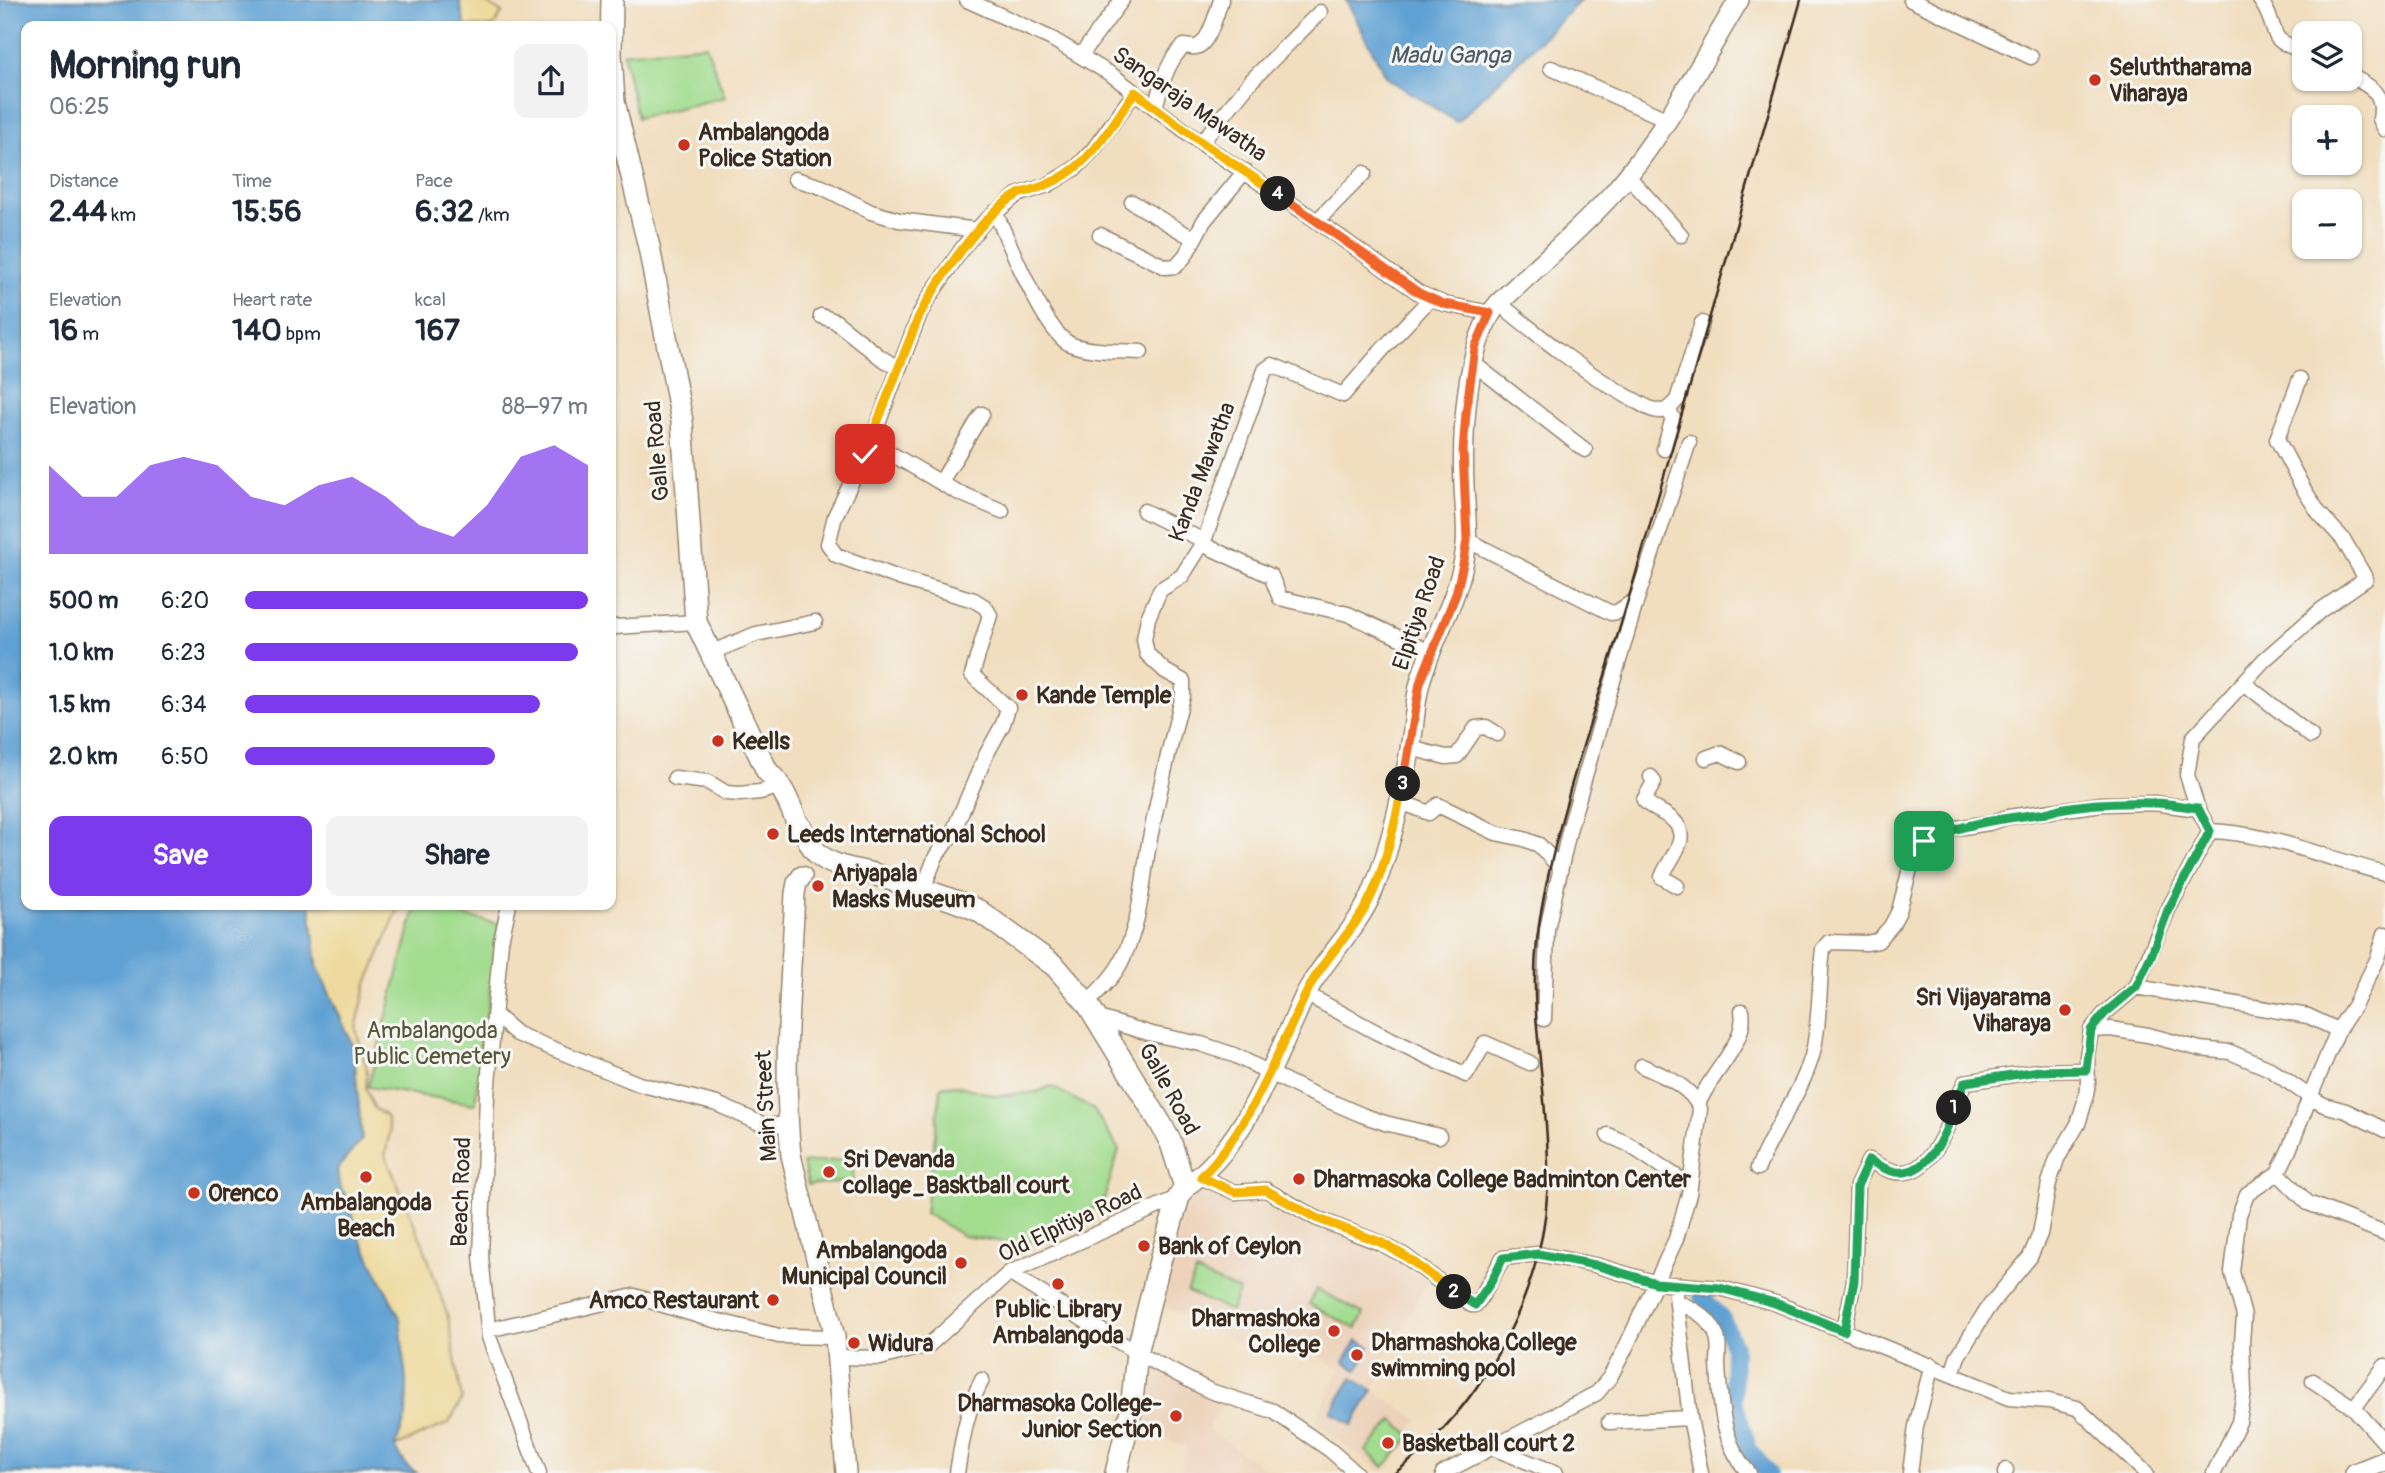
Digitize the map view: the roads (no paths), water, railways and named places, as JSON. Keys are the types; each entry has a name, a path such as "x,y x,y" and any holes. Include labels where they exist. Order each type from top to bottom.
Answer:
{"highway":[{"name":"Galle Road","path":"612,0 612,21"},
{"name":"Galle Road","path":"616,110 649,247 682,421 696,622 767,771 782,786 799,825 811,846 823,858 844,868 883,877 979,911 1055,966 1092,1010 1152,1107 1171,1143 1188,1187"},
{"name":"Galle Road","path":"799,825 798,836 806,853 808,870 826,870 883,884 894,883"},
{"path":"1116,1473 1130,1411 1137,1353 1188,1187"}],"main road":[{"name":"Elpitiya Road","path":"1188,1187 1228,1146 1269,1072 1306,993 1331,953 1359,919 1373,891 1399,802 1420,683 1456,594 1467,540 1463,451 1473,363 1482,327 1494,308 1581,226 1643,155 1739,0"},
{"name":"Main Street","path":"808,870 797,883 795,893 786,1055 788,1125 791,1155 836,1347 846,1473"},
{"path":"2355,1473 2385,1461"}],"street":[{"name":"Sangaraja Mawatha","path":"967,0 1081,55 1411,288 1430,299 1494,308"},
{"path":"1081,55 1122,0"},
{"path":"1155,107 1165,76 1176,54 1184,46 1196,47 1204,41 1221,0"},
{"path":"1911,0 2031,57"},
{"path":"2260,0 2270,13 2275,34 2292,46"},
{"path":"1201,142 1251,81 1320,12"},
{"path":"1551,68 1666,119"},
{"path":"2362,82 2383,99 2380,119 2385,129"},
{"path":"923,890 936,856 952,834 1008,708 972,675 990,615 985,607 957,594 899,578 836,555 831,550 829,537 835,516 871,442 898,368 928,299 977,230 995,212 1017,195 1048,185 1077,167 1093,150 1135,92"},
{"path":"1100,235 1167,267 1176,266 1205,221 1245,171"},
{"path":"1317,221 1364,173"},
{"path":"1627,175 1682,235"},
{"path":"795,179 822,187 871,212 899,220 977,230"},
{"path":"1132,202 1194,239"},
{"path":"995,212 1052,330 1070,344 1141,352"},
{"name":"Kanda Mawatha","path":"1092,1010 1121,964 1135,930 1160,789 1183,696 1182,681 1165,671 1147,654 1144,639 1148,618 1160,590 1182,576 1203,542 1265,370 1272,365 1343,395 1430,299"},
{"path":"1494,308 1617,390 1660,412 1668,409 1677,400 1702,323"},
{"path":"821,316 842,326 898,368"},
{"path":"1473,363 1585,450"},
{"path":"2210,831 2186,775 2193,738 2264,660 2321,610 2366,579 2343,539 2319,513 2303,488 2277,439 2300,379"},
{"path":"1664,449 1673,418 1668,409"},
{"path":"940,482 982,414"},
{"path":"871,442 940,482 1002,512"},
{"path":"1544,1019 1547,929 1570,827 1637,599 1689,442"},
{"path":"1144,511 1270,576 1280,598 1348,614 1432,653"},
{"path":"1467,540 1611,613 1637,599"},
{"path":"616,627 696,622"},
{"path":"710,653 756,634 815,622"},
{"path":"2244,683 2311,736"},
{"path":"1410,748 1447,757 1457,756 1476,728 1486,727 1497,734"},
{"path":"1706,758 1720,753 1739,762"},
{"path":"1651,777 1654,782 1644,800 1673,821 1681,833 1680,843 1662,877 1677,886"},
{"path":"675,778 708,782 726,793 738,794 782,786"},
{"path":"1399,802 1429,813 1438,805 1496,833 1530,841 1546,851 1560,869"},
{"path":"1758,1168 1765,1149 1799,1088 1812,1055 1823,949 1829,942 1878,941 1895,920 1914,853 1924,841 1950,829 2060,809 2140,803 2198,808"},
{"path":"2210,831 2237,832 2289,843 2348,864 2385,873"},
{"path":"1952,1374 1958,1356 1987,1309 2030,1257 2040,1234 2049,1183 2057,1159 2078,1124 2085,1101 2091,1030 2105,1013 2136,987 2168,910 2210,831"},
{"name":"Beach Road","path":"508,910 501,941 492,1041 481,1205 481,1256 488,1330 539,1473"},
{"path":"2214,1473 2239,1422 2244,1392 2244,1316 2232,1272 2239,1215 2247,1194 2278,1173 2338,1030 2354,1006 2378,958 2385,934"},
{"path":"2136,987 2308,1016 2338,1030"},
{"path":"1306,993 1376,1032 1466,1074 1485,1043 1530,1063"},
{"path":"1092,1010 1152,1034 1201,1044 1234,1055 1306,1091 1385,1124 1440,1136"},
{"path":"1698,1105 1712,1077 1737,1041 1742,1030 1742,1011"},
{"path":"496,1016 517,1034 639,1084 717,1104 764,1125 788,1125"},
{"path":"2091,1030 2111,1029 2148,1035 2200,1049 2230,1052 2270,1069 2325,1105 2346,1111 2385,1130"},
{"path":"492,1041 517,1034"},
{"path":"1443,1473 1597,1393 1610,1377 1624,1351 1676,1239 1689,1185 1700,1109 1690,1092 1642,1066"},
{"path":"1844,1331 1854,1281 1857,1186 1869,1160 1893,1171 1907,1172 1920,1165 1932,1154 1941,1140 1965,1082 2039,1071 2086,1070"},
{"path":"1608,1135 1628,1144 1689,1185"},
{"path":"2278,1173 2308,1202 2385,1233"},
{"path":"1188,1187 1235,1192 1266,1190 1316,1218 1380,1242 1405,1256 1475,1305 1503,1258 1538,1254 1595,1265 1656,1283 1720,1288 1764,1300 2009,1398 2049,1401 2077,1408 2146,1473"},
{"name":"Old Elpitiya Road","path":"488,1330 620,1297 634,1296 706,1318 880,1357 929,1345 1009,1273 1188,1187"},
{"path":"1009,1273 1137,1353 1210,1391 1273,1411 1330,1450 1356,1473"},
{"path":"1675,1284 1690,1418 1701,1473"},
{"path":"1677,1301 1696,1310 1709,1323 1718,1338 1722,1412 1730,1443 1739,1462 1749,1473"},
{"path":"1910,1473 1916,1426 1931,1365"},
{"path":"2354,1408 2385,1366"},
{"path":"957,1473 973,1397 982,1380"},
{"path":"2313,1381 2354,1408 2385,1443"},
{"path":"1609,1422 1690,1418"},
{"path":"1493,1448 1556,1473"}],"water":[{"path":"0,0 459,0 464,21 21,21 21,910 311,910 317,966 353,1046 362,1139 337,1169 339,1185 349,1201 358,1234 400,1318 407,1390 406,1417 395,1447 406,1465 417,1473 0,1473"},
{"name":"Madu Ganga","path":"1346,0 1581,0 1457,122 1387,78"},
{"name":"Dharmashoka College swimming pool","path":"1357,1340 1370,1347 1357,1370 1344,1362"},
{"name":"Dharmashoka College","path":"1352,1378 1373,1390 1352,1425 1331,1412"}],"waterway":[{"path":"1702,1297 1722,1319 1734,1347 1733,1400 1749,1450 1767,1473"}],"railway":[{"path":"1395,1473 1444,1428 1484,1375 1502,1347 1516,1317 1538,1254 1544,1224 1548,1164 1535,984 1537,939 1544,896 1574,777 1634,580 1801,0"}],"place":[{"name":"Seluththarama Viharaya","path":"2095,80"},
{"name":"Ambalangoda Police Station","path":"684,145"},
{"name":"Kande Temple","path":"1022,695"},
{"name":"Keells","path":"718,741"},
{"name":"Leeds International School","path":"773,834"},
{"name":"Ariyapala Masks Museum","path":"818,886"},
{"name":"Sri Vijayarama Viharaya","path":"2065,1010"},
{"name":"Sri Devanda collage_Basktball court","path":"829,1172"},
{"name":"Ambalangoda Beach","path":"366,1177"},
{"name":"Dharmasoka College Badminton Center","path":"1299,1179"},
{"name":"Orenco","path":"194,1193"},
{"name":"Bank of Ceylon","path":"1144,1246"},
{"name":"Ambalangoda Municipal Council","path":"961,1263"},
{"name":"Public Library Ambalangoda","path":"1058,1284"},
{"name":"Amco Restaurant","path":"773,1300"},
{"name":"Dharmashoka College","path":"1334,1331"},
{"name":"Widura","path":"854,1343"},
{"name":"Dharmashoka College swimming pool","path":"1357,1355"},
{"name":"Dharmasoka College- Junior Section","path":"1176,1416"},
{"name":"Basketball court 2","path":"1388,1443"}],"park label":[{"name":"Ambalangoda Public Cemetery","path":"432,1043"}]}
